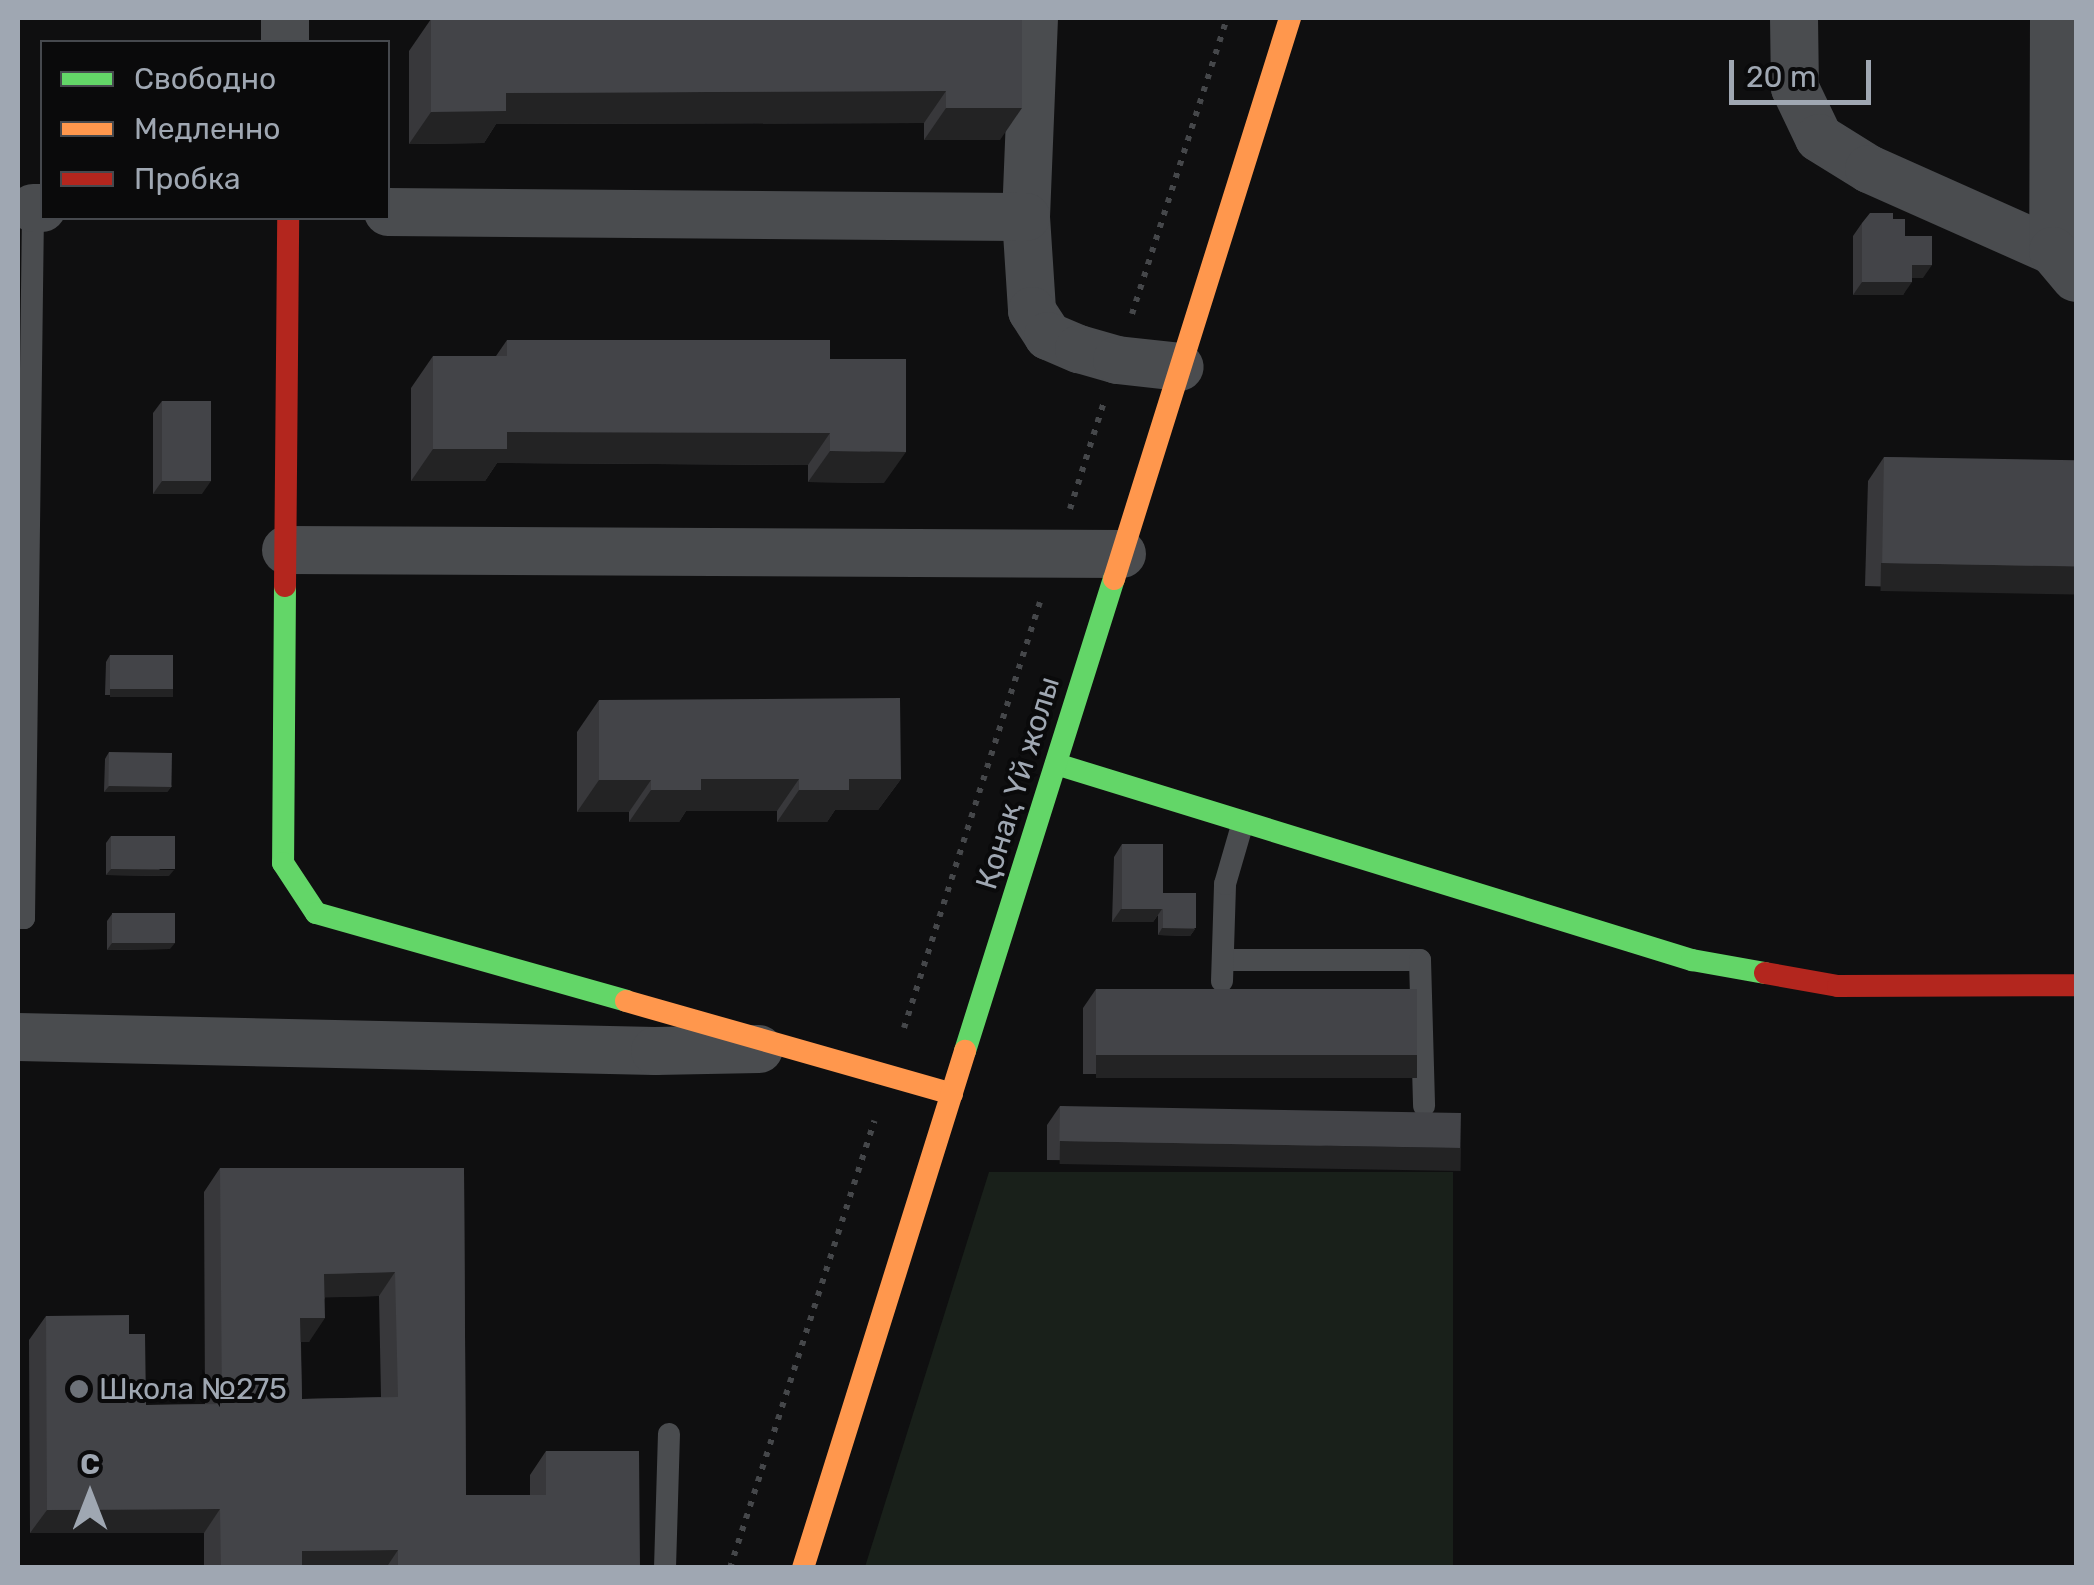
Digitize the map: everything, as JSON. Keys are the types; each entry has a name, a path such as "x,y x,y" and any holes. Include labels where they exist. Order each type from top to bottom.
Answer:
{"street":[{"name":"Қонақ Үй жолы","path":"803,1568 1290,18"},
{"path":"1794,18 1795,88 1819,138 1869,169 2065,264 2065,76 2054,18"},
{"path":"1035,19 1026,217 1032,311 1037,323 1048,336 1118,360 1180,366"},
{"path":"390,212 1026,217"},
{"path":"288,220 283,864 316,913 952,1094"},
{"path":"286,550 1122,554"},
{"path":"1056,764 1692,960 1838,986 2076,985"},
{"path":"18,1038 655,1051 780,1048"}],"lane":[{"path":"18,918 24,918 31,208"},
{"path":"1243,821 1226,884 1222,971 1420,960 1424,1106"},
{"path":"665,1568 668,1434"}],"path":[{"path":"730,1568 1227,18"}],"shaded area":[{"path":"989,1172 1453,1172 1453,1567 865,1567"}],"building":[{"path":"1022,18 1022,108 946,108 946,91 506,93 506,111 431,112 431,19"},
{"path":"1870,213 1893,213 1893,219 1905,219 1905,236 1932,236 1932,265 1912,265 1912,282 1862,282 1862,223"},
{"path":"507,340 830,340 830,359 906,359 906,452 830,451 830,433 507,432 507,449 433,449 433,356 507,356"},
{"path":"162,401 211,401 211,481 162,481"},
{"path":"1884,457 2076,460 2074,566 1882,563"},
{"path":"110,655 173,655 173,689 110,689"},
{"path":"900,698 901,779 849,779 849,790 799,790 799,779 701,779 701,790 651,790 651,780 599,780 599,700"},
{"path":"109,752 172,753 171,787 108,786"},
{"path":"111,836 175,836 175,869 111,869"},
{"path":"1122,844 1163,844 1163,909 1122,909"},
{"path":"1163,893 1196,893 1196,928 1163,928"},
{"path":"112,913 175,913 175,943 112,943"},
{"path":"1096,989 1417,989 1417,1055 1096,1055"},
{"path":"1060,1106 1461,1113 1460,1148 1059,1141"},
{"name":"Школа №275","path":"220,1168 464,1168 466,1495 546,1495 546,1451 639,1451 640,1568 398,1568 398,1550 302,1551 302,1568 221,1568 220,1509 47,1510 46,1316 129,1315 129,1334 145,1334 146,1405 222,1404","holes":["395,1272 398,1397 302,1399 300,1318 325,1318 324,1274"]}],"traffic: fast":[{"path":"965,1051 1114,579"},
{"path":"285,586 283,863 316,913 626,1001"},
{"path":"1056,764 1692,960 1765,973"}],"traffic: slow":[{"path":"1114,579 1290,18"},
{"path":"626,1001 952,1094"},
{"path":"803,1568 965,1051"}],"traffic: jam":[{"path":"285,586 288,220"},
{"path":"1765,973 1838,986 2076,985"}],"place":[{"name":"Школа №275","path":"79,1389"}]}
